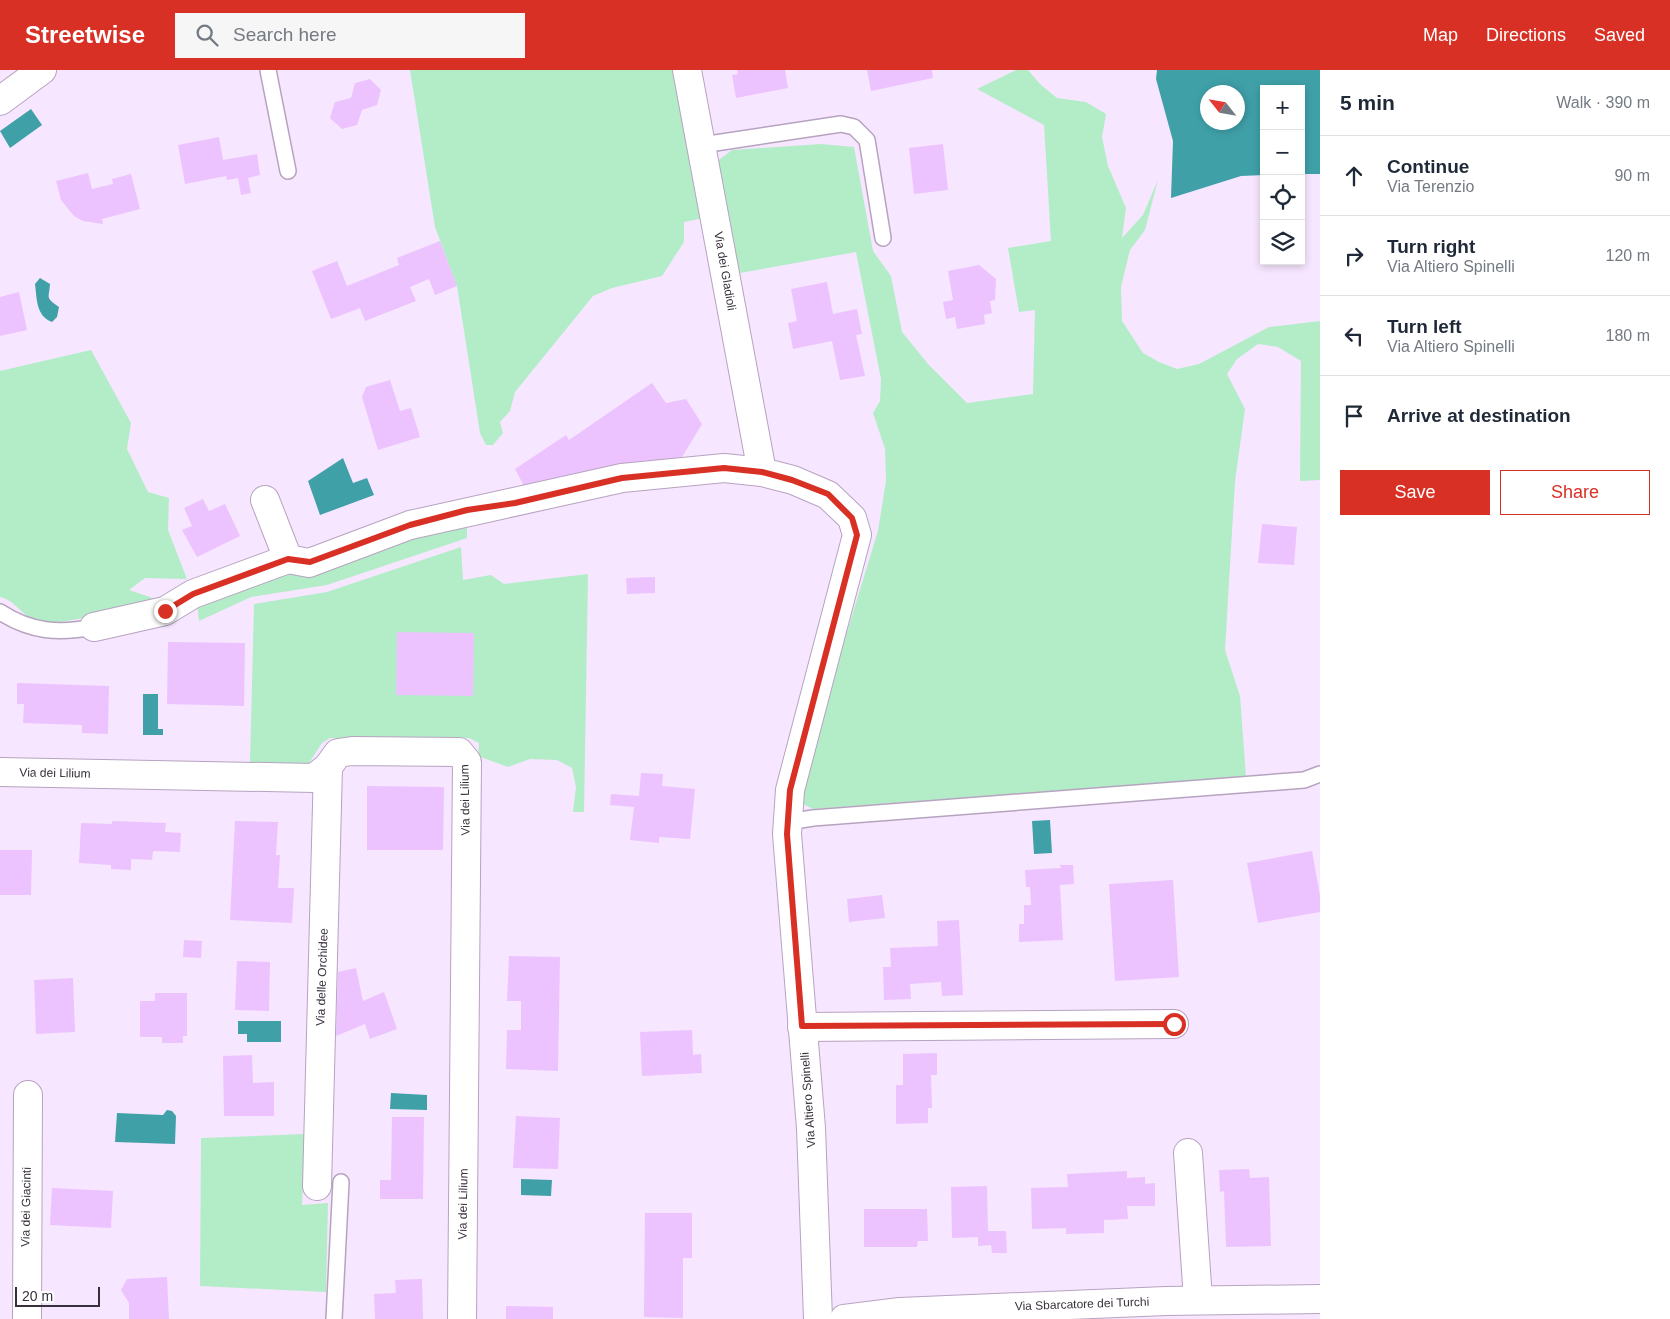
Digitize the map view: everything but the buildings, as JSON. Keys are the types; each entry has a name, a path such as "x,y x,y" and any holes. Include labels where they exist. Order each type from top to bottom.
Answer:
{"street":[{"path":"0,101 42,70"},
{"name":"Via dei Gladioli","path":"687,70 762,472"},
{"name":"Via Altiero Spinelli","path":"94,627 165,611 193,594 288,559 310,562 410,525 467,510 515,503 622,478 724,468 762,472 792,480 828,494 852,518 857,535 790,790 788,822 811,1128 818,1319"},
{"path":"265,500 288,559"},
{"name":"Via dei Lilium","path":"0,772 314,778 328,768 338,753 352,751 459,752 466,762 462,1319"},
{"name":"Via delle Orchidee","path":"328,768 329,1184"},
{"path":"802,1026 1174,1024"},
{"name":"Via dei Giacinti","path":"27,1319 28,1094"},
{"path":"1188,1153 1198,1300"},
{"name":"Via Sbarcatore dei Turchi","path":"844,1319 900,1312 1198,1300 1319,1308"},
{"path":"1114,1319 1319,1308"}],"lane":[{"path":"268,70 288,171"},
{"path":"702,145 841,124 854,127 867,140 883,238"},
{"path":"0,612 10,619 39,630 68,632 94,627"},
{"path":"788,822 812,818 1304,780 1320,774"},
{"path":"329,1184 334,1319"}],"shaded area":[{"path":"410,70 677,70 704,218 684,222 684,242 662,276 612,288 593,296 515,392 510,411 500,422 503,433 493,445 486,445 480,433 457,286 435,227"},
{"path":"1016,70 1028,70 1040,84 1057,98 1086,102 1106,114 1102,137 1108,166 1126,208 1122,238 1143,215 1158,180 1145,230 1130,250 1121,287 1122,321 1143,353 1177,369 1199,364 1269,327 1320,321 1320,480 1300,481 1301,361 1278,347 1258,344 1237,359 1227,374 1245,409 1235,481 1225,650 1240,696 1246,777 813,809 797,801 878,531 886,481 885,449 873,413 880,401 881,379 856,252 740,273 716,162 732,150 821,144 854,147 873,251 891,276 902,332 928,364 967,403 1033,394 1035,310 1019,312 1008,248 1051,241 1044,125 977,89"},
{"path":"1157,70 1320,70 1320,174 1305,174 1305,85 1260,85 1260,175 1241,176 1171,198 1173,141 1156,79"},
{"path":"31,109 42,125 10,148 0,131"},
{"path":"40,278 50,284 49,297 59,307 57,317 52,322 43,316 38,306 35,284"},
{"path":"91,350 131,423 127,449 148,492 169,498 168,530 187,579 145,578 129,590 162,601 79,619 61,622 38,622 10,601 0,597 0,371"},
{"path":"343,458 353,483 367,478 374,495 320,515 308,481"},
{"path":"467,526 467,538 327,585 251,597 199,621 197,603 283,572 345,561 449,528"},
{"path":"461,547 463,580 491,575 504,584 588,574 584,812 573,812 576,787 572,768 557,760 530,759 508,767 478,756 479,743 469,738 330,738 322,743 309,763 250,763 254,604 327,592"},
{"path":"143,694 158,694 158,729 163,729 163,735 143,735"},
{"path":"1050,820 1052,853 1034,854 1032,821"},
{"path":"238,1021 281,1021 281,1042 247,1042 247,1034 238,1034"},
{"path":"391,1093 427,1095 427,1110 390,1109"},
{"path":"167,1110 172,1111 176,1116 175,1144 115,1142 117,1113 163,1115"},
{"path":"305,1134 302,1205 328,1203 326,1292 200,1286 201,1138"},
{"path":"521,1179 552,1180 551,1196 521,1195"}],"route":[{"path":"165,611 193,594 288,559 310,562 350,549 410,525 467,510 515,503 584,485 622,478 724,468 762,472 792,480 828,494 852,518 857,535 790,790 787,834 802,1026 1174,1024"}]}
